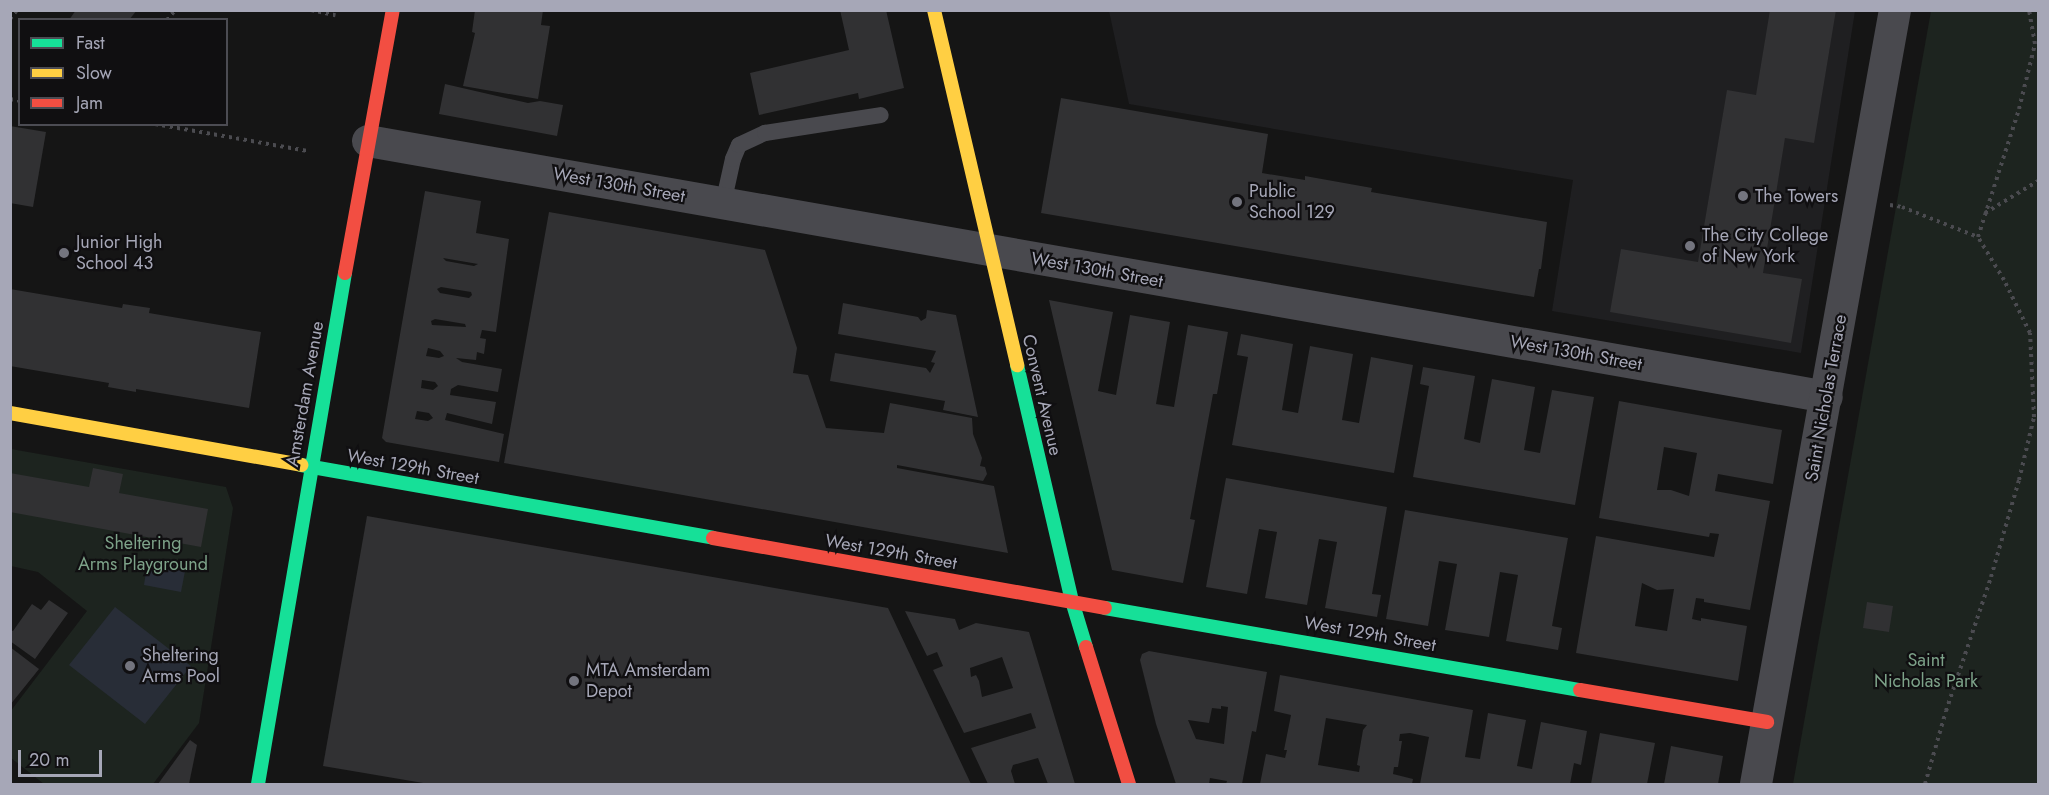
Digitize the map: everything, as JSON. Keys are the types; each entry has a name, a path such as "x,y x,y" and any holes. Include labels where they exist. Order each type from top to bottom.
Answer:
{"street":[{"name":"Amsterdam Avenue","path":"258,784 310,467 393,10"},
{"name":"Convent Avenue","path":"934,10 1072,601 1129,784"},
{"name":"Saint Nicholas Terrace","path":"1756,784 1895,10"},
{"name":"West 130th Street","path":"368,141 1827,397"},
{"name":"West 129th Street","path":"10,413 1767,722"}],"lane":[{"path":"723,204 733,159 739,145 765,133 881,115"}],"path":[{"path":"10,19 17,10"},
{"path":"311,10 335,15"},
{"path":"1978,237 2019,109 2035,44 2029,10"},
{"path":"166,126 308,151"},
{"path":"1984,214 2038,181"},
{"path":"1861,201 1902,207 1978,237 2004,280 2030,333 2034,417 1991,578 1925,784"}],"shaded area":[{"name":"The City College of New York","path":"1109,11 1855,11 1801,353 1552,311 1573,180 1129,104"},
{"path":"148,559 186,566 181,592 144,585"},
{"name":"Sheltering Arms Pool","path":"115,607 191,666 145,724 69,665"}],"green space":[{"name":"Saint Nicholas Park","path":"1931,11 2038,11 2038,784 1793,784"},
{"name":"Sheltering Arms Playground","path":"11,449 226,487 233,508 199,723 153,784 44,784 11,758 10,712 87,611 38,572 11,566"}],"building":[{"path":"76,10 137,10 131,18 70,18"},
{"path":"475,10 543,10 541,25 550,26 538,99 463,86 475,33 472,32"},
{"path":"840,10 886,10 904,88 859,99 858,93 759,115 750,73 849,50"},
{"name":"The Towers","path":"1770,10 1836,10 1814,143 1785,138 1763,273 1802,279 1791,343 1610,312 1621,249 1698,262 1727,90 1756,95"},
{"path":"445,84 528,103 540,101 563,105 557,136 439,114"},
{"name":"Public School 129","path":"1061,98 1268,134 1262,173 1305,180 1305,176 1372,188 1371,192 1547,222 1541,269 1539,269 1534,297 1041,213"},
{"path":"10,126 46,132 33,207 10,203"},
{"path":"425,191 481,201 476,233 509,239 496,332 482,330 480,338 486,339 484,354 477,352 476,360 456,358 462,362 502,369 498,392 458,385 451,389 450,395 496,402 492,424 447,413 445,420 504,434 499,462 386,442 382,438","holes":["443,258 478,264 474,266 446,261","441,287 471,292 472,295 469,298 440,293 437,289","435,319 465,324 466,327 432,325 431,321","428,348 440,351 444,356 439,358 426,356","422,380 435,382 438,386 433,390 421,388","417,411 429,413 433,418 428,421 415,419"]},
{"path":"549,212 765,250 797,348 793,373 808,375 826,428 884,433 890,403 972,418 973,434 982,458 980,466 985,467 987,474 983,481 897,465 897,468 994,486 1008,553 504,463"},
{"path":"10,289 122,308 123,304 150,308 149,313 261,332 249,408 136,389 136,392 108,387 109,383 10,366"},
{"path":"1049,300 1113,312 1098,391 1116,395 1130,315 1170,322 1156,404 1174,407 1188,325 1228,332 1217,394 1213,394 1190,519 1195,520 1183,583 1112,570"},
{"path":"843,303 918,317 921,321 926,318 927,310 956,315 978,417 943,410 945,401 830,381 835,353 926,368 930,373 935,363 931,362 936,351 838,334"},
{"path":"1241,334 1293,344 1282,410 1298,413 1310,346 1353,354 1342,420 1359,423 1371,357 1413,365 1394,473 1232,445 1248,357 1237,355"},
{"path":"1423,367 1475,376 1464,439 1480,443 1492,379 1535,387 1524,450 1540,453 1552,390 1594,397 1575,505 1413,477 1429,386 1420,384"},
{"path":"1619,401 1782,430 1773,484 1718,474 1715,491 1770,501 1750,610 1704,602 1704,599 1696,598 1692,619 1701,621 1701,618 1747,626 1738,681 1576,653 1596,536 1714,557 1719,534 1710,533 1709,537 1599,518","holes":["1664,447 1697,453 1689,496 1671,490 1657,490","1642,583 1657,590 1674,589 1667,631 1635,626"]},
{"path":"93,468 123,474 119,493 208,509 201,547 10,512 10,473 89,487"},
{"path":"1226,478 1387,507 1372,594 1381,595 1377,617 1325,608 1337,542 1319,539 1307,605 1265,598 1277,532 1259,529 1247,594 1206,587"},
{"path":"1405,510 1568,538 1552,626 1562,628 1558,650 1506,641 1518,575 1500,572 1489,637 1445,630 1457,564 1439,561 1428,626 1386,619"},
{"name":"MTA Amsterdam Depot","path":"367,516 888,608 971,784 429,784 323,766"},
{"path":"49,600 68,613 35,659 10,641 10,630 13,631 32,604 41,610"},
{"path":"1867,602 1893,606 1889,632 1863,628"},
{"path":"905,611 955,619 959,630 976,623 1029,632 1075,784 1048,784 1038,758 1013,765 1011,771 1015,784 988,784 971,748 1036,728 1031,713 964,733 933,670 943,666 937,652 927,656","holes":["1002,657 1013,688 982,697 979,681 976,675 971,677 970,668"]},
{"path":"10,647 39,669 10,705"},
{"path":"1149,651 1267,672 1256,732 1252,731 1242,784 1226,784 1227,781 1210,778 1209,784 1176,784 1156,724 1140,660 1142,654","holes":["1228,707 1224,744 1196,739 1188,720 1209,723 1212,708"]},
{"path":"1280,675 1473,710 1465,757 1480,759 1488,713 1526,720 1517,766 1532,769 1541,722 1587,731 1581,765 1574,763 1570,784 1420,784 1429,737 1410,733 1400,734 1399,741 1402,741 1398,767 1394,767 1393,774 1413,779 1412,784 1260,784 1266,754 1285,758 1287,750 1284,750 1291,715 1274,711","holes":["1326,718 1367,725 1363,730 1357,765 1360,766 1359,772 1318,765"]},
{"path":"1600,733 1655,743 1647,784 1591,784"},
{"path":"190,740 197,745 189,784 158,784"},
{"path":"1671,746 1723,756 1718,784 1664,784"}],"traffic: fast":[{"path":"258,784 345,273"},
{"path":"1017,365 1072,601 1086,647"},
{"path":"301,465 713,538"},
{"path":"1105,608 1580,690"}],"traffic: slow":[{"path":"934,10 1017,365"},
{"path":"10,413 301,465"}],"traffic: jam":[{"path":"345,273 393,10"},
{"path":"713,538 1105,608"},
{"path":"1086,647 1129,784"},
{"path":"1580,690 1767,722"}],"place":[{"name":"The Towers","path":"1743,196"},
{"name":"Public School 129","path":"1237,202"},
{"name":"The City College of New York","path":"1690,246"},
{"name":"Junior High School 43","path":"64,253"},
{"name":"Sheltering Arms Pool","path":"130,666"},
{"name":"MTA Amsterdam Depot","path":"574,681"}]}
